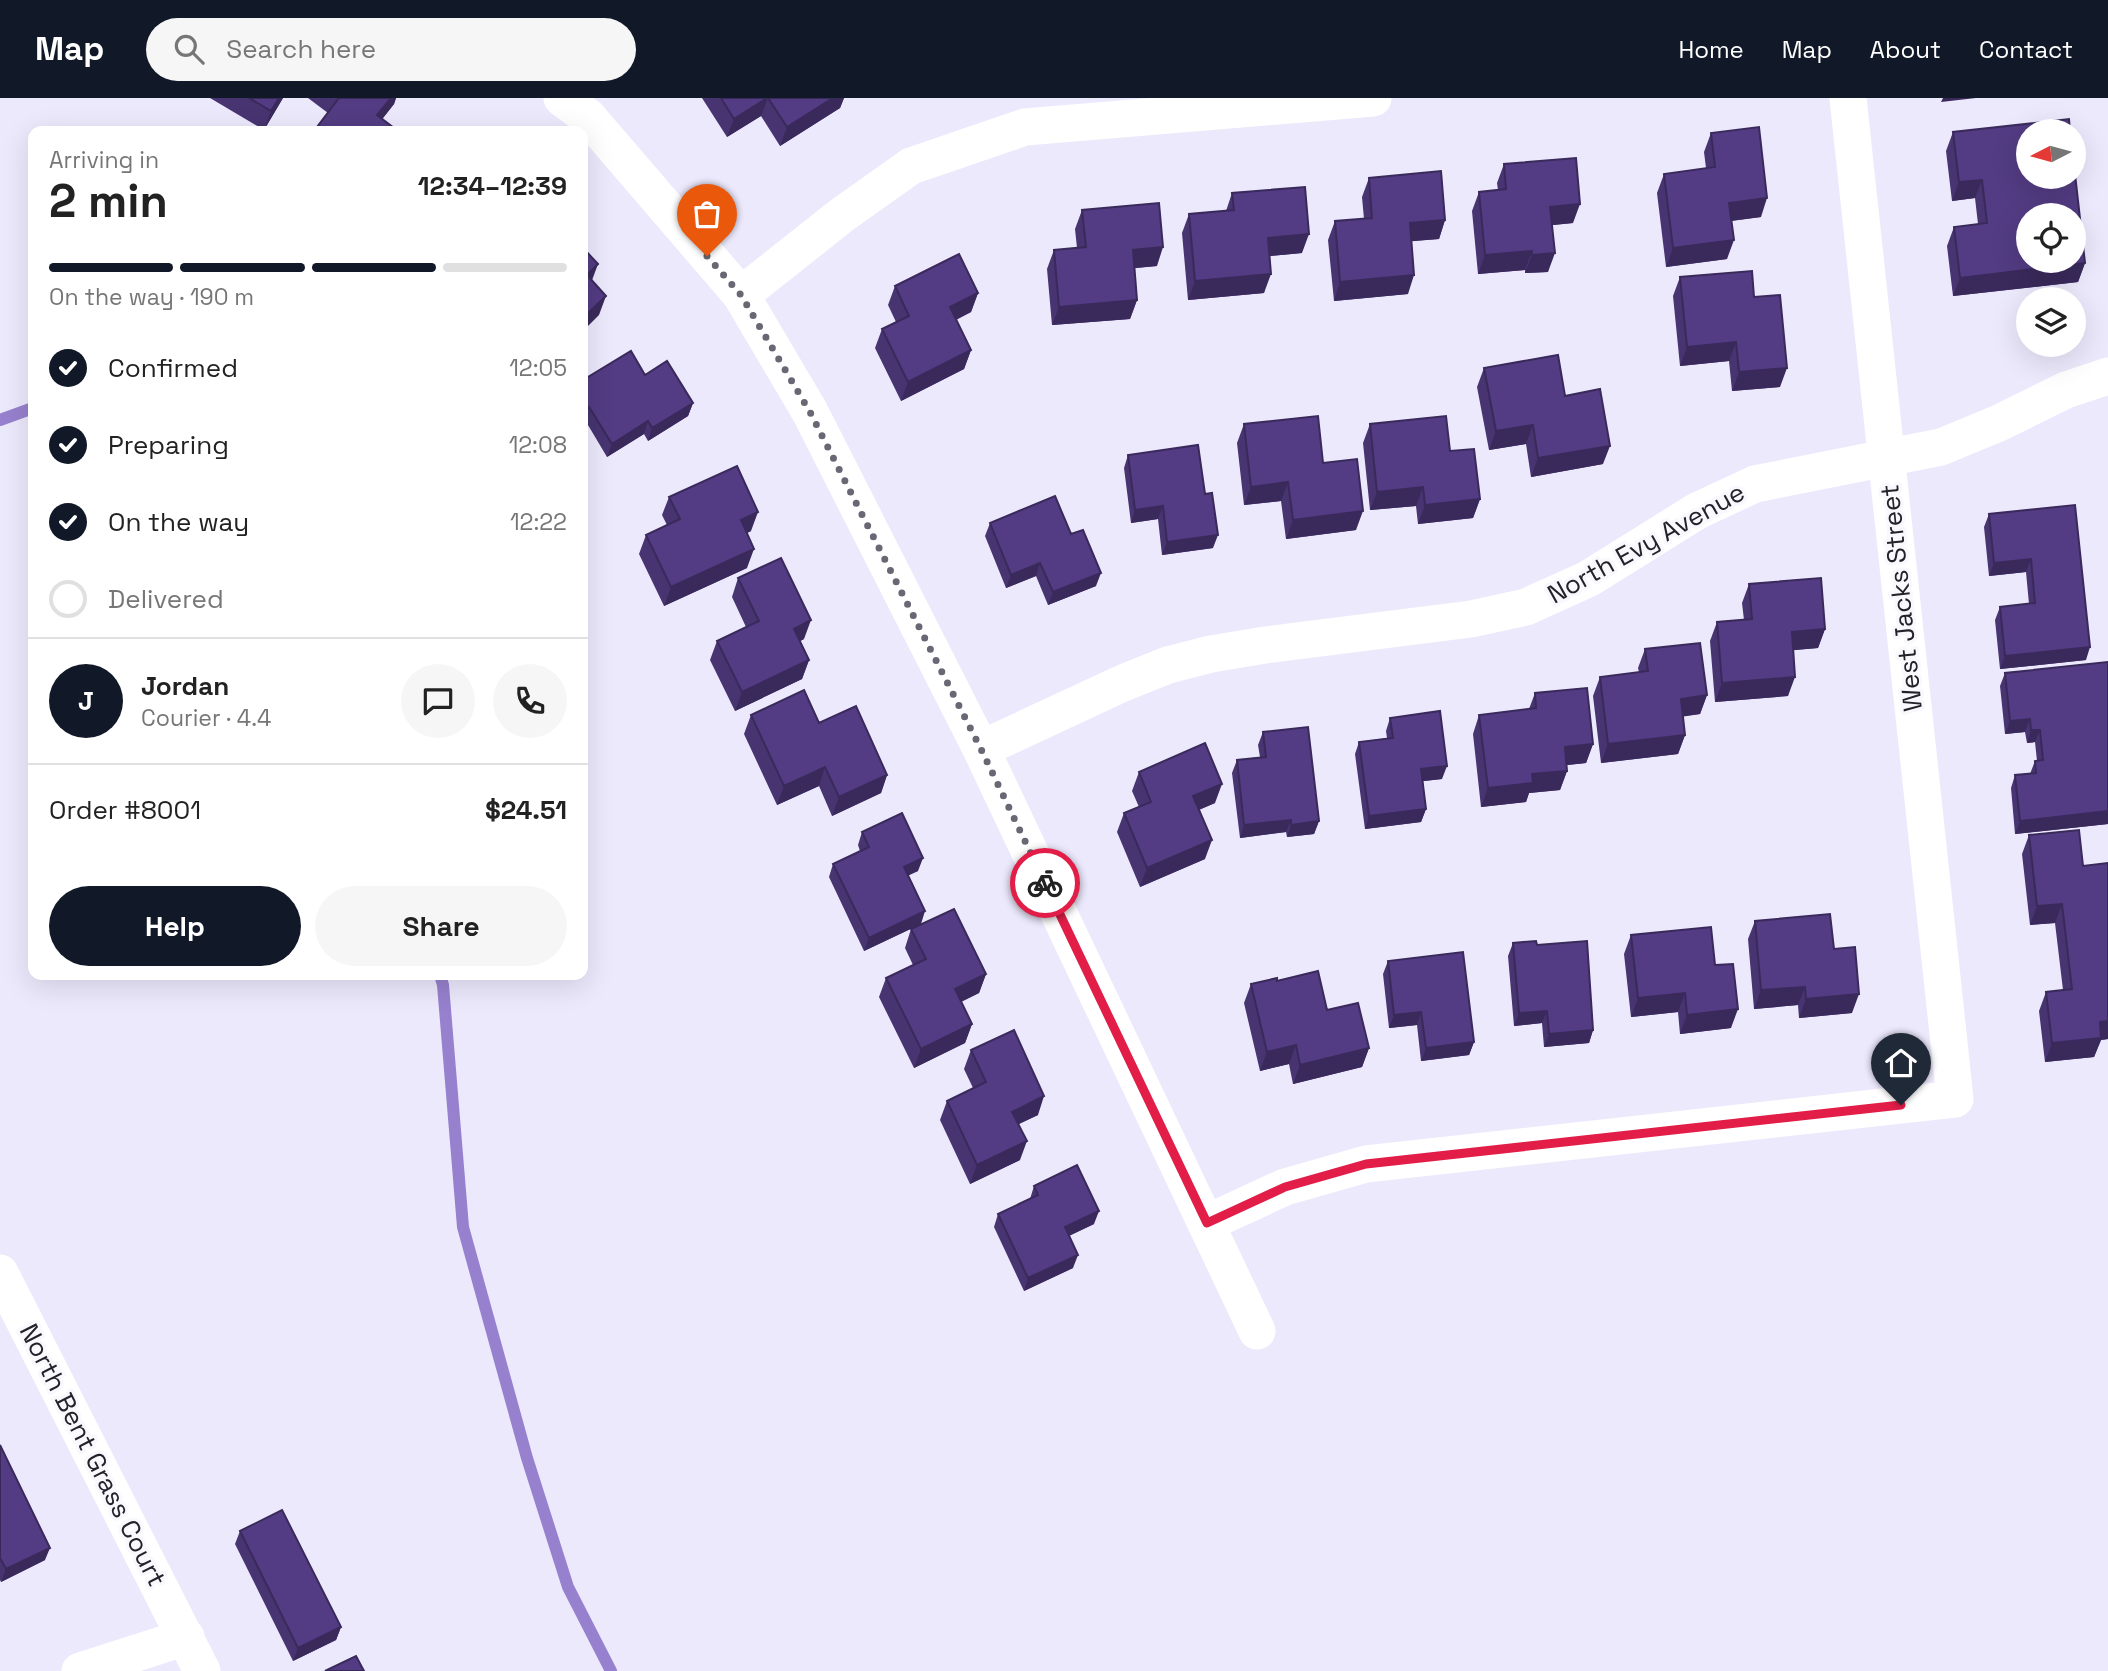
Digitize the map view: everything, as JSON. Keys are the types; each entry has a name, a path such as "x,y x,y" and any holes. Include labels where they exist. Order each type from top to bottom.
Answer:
{"street":[{"path":"562,98 588,117 741,295 810,412 981,749 1257,1331"},
{"path":"741,295 842,215 911,166 1024,127 1373,98"},
{"name":"West Jacks Street","path":"1207,1223 1285,1187 1366,1164 1955,1099 1848,98"},
{"name":"North Evy Avenue","path":"981,749 1168,665 1265,645 1471,620 1526,607 1588,579 1697,511 1755,484 1941,447 1999,423 2066,390 2108,376"},
{"name":"North Bent Grass Court","path":"0,1273 202,1671"},
{"path":"80,1671 186,1637"}],"building":[{"path":"249,98 279,98 271,111"},
{"path":"339,98 391,98 377,115 391,126 318,126"},
{"path":"721,98 767,98 734,119"},
{"path":"768,98 833,98 787,127"},
{"path":"2016,125 2016,189 2077,189 2078,203 2016,203 2016,271 1960,278 1954,227 1987,223 1982,180 1959,182 1953,132"},
{"path":"1759,127 1767,198 1729,203 1734,240 1673,248 1664,174 1715,167 1711,133"},
{"path":"1576,158 1580,204 1550,207 1555,253 1532,255 1532,251 1485,255 1479,192 1506,189 1504,164"},
{"path":"1441,171 1445,220 1410,223 1414,275 1340,282 1335,221 1372,218 1369,178"},
{"path":"1305,187 1309,234 1268,238 1271,274 1195,281 1189,214 1234,210 1232,193"},
{"path":"1159,203 1163,247 1133,250 1137,300 1059,307 1054,250 1086,247 1082,210"},
{"path":"588,253 598,264 588,274"},
{"path":"959,254 978,293 950,307 971,350 908,382 882,329 909,316 895,286"},
{"path":"1752,271 1754,297 1780,295 1787,368 1739,372 1736,342 1687,347 1680,277"},
{"path":"588,276 606,296 588,313"},
{"path":"631,351 645,375 667,361 693,403 652,428 648,421 612,444 588,408 588,377"},
{"path":"1558,355 1565,396 1600,389 1610,446 1538,458 1533,425 1496,431 1484,368"},
{"path":"1318,416 1323,463 1357,459 1363,511 1293,520 1288,482 1251,487 1244,424"},
{"path":"1446,416 1450,451 1474,449 1480,499 1425,505 1423,487 1377,492 1370,424"},
{"path":"1198,445 1205,494 1212,493 1218,535 1167,542 1163,506 1135,510 1128,455"},
{"path":"737,466 758,512 741,520 754,549 671,587 646,535 680,519 669,497"},
{"path":"1055,496 1071,534 1083,530 1101,573 1053,592 1040,563 1011,575 990,523"},
{"path":"2075,505 2090,647 2005,656 2000,607 2035,603 2031,559 1994,563 1989,514"},
{"path":"781,558 811,620 794,629 809,660 742,692 717,641 759,621 738,578"},
{"path":"1821,578 1825,629 1792,632 1795,677 1722,683 1717,622 1752,619 1749,584"},
{"path":"1700,643 1707,695 1681,699 1685,735 1608,744 1600,677 1648,671 1645,649"},
{"path":"2108,662 2108,811 2020,821 2015,775 2036,773 2035,761 2043,760 2040,730 2031,730 2030,719 2010,721 2005,673"},
{"path":"1587,688 1593,744 1565,747 1567,771 1532,774 1533,783 1488,788 1479,715 1536,708 1535,693"},
{"path":"804,690 819,723 856,706 887,775 839,797 825,767 784,786 751,715"},
{"path":"1440,711 1447,766 1421,769 1426,809 1369,816 1359,742 1393,738 1390,718"},
{"path":"1308,727 1319,821 1291,825 1291,820 1244,825 1237,760 1266,757 1263,732"},
{"path":"1205,743 1222,784 1193,796 1212,840 1147,868 1124,813 1151,802 1139,772"},
{"path":"902,813 923,858 904,867 925,911 869,938 833,864 869,847 862,832"},
{"path":"2079,830 2083,866 2108,863 2108,1021 2100,1022 2101,1038 2052,1043 2046,992 2072,989 2062,904 2037,906 2029,835"},
{"path":"954,909 986,974 955,989 972,1024 921,1049 886,978 926,959 911,929"},
{"path":"1830,914 1834,949 1855,947 1859,994 1806,999 1805,987 1761,990 1755,921"},
{"path":"1711,927 1715,965 1733,964 1738,1009 1687,1015 1685,993 1638,998 1631,935"},
{"path":"1536,941 1537,945 1587,941 1593,1030 1549,1034 1547,1011 1519,1013 1513,943"},
{"path":"1463,952 1474,1042 1426,1048 1421,1012 1394,1015 1388,961"},
{"path":"1318,971 1327,1010 1358,1003 1369,1048 1300,1065 1296,1045 1267,1052 1251,984"},
{"path":"1014,1030 1044,1096 1012,1112 1027,1141 977,1165 947,1101 986,1082 971,1050"},
{"path":"1077,1165 1099,1211 1065,1227 1078,1255 1028,1278 998,1214 1038,1195 1034,1186"},
{"path":"0,1445 50,1548 6,1569 0,1558"},
{"path":"282,1510 341,1627 298,1648 240,1531"},
{"path":"356,1656 364,1671 325,1671"}],"waterway":[{"path":"0,420 28,410"},
{"path":"442,980 463,1227 527,1458 568,1587 611,1671"}],"way so far":[{"path":"707,256 741,295 810,412 981,749 1045,883"}],"route":[{"path":"1045,883 1207,1223 1285,1187 1366,1164 1901,1105"}]}
